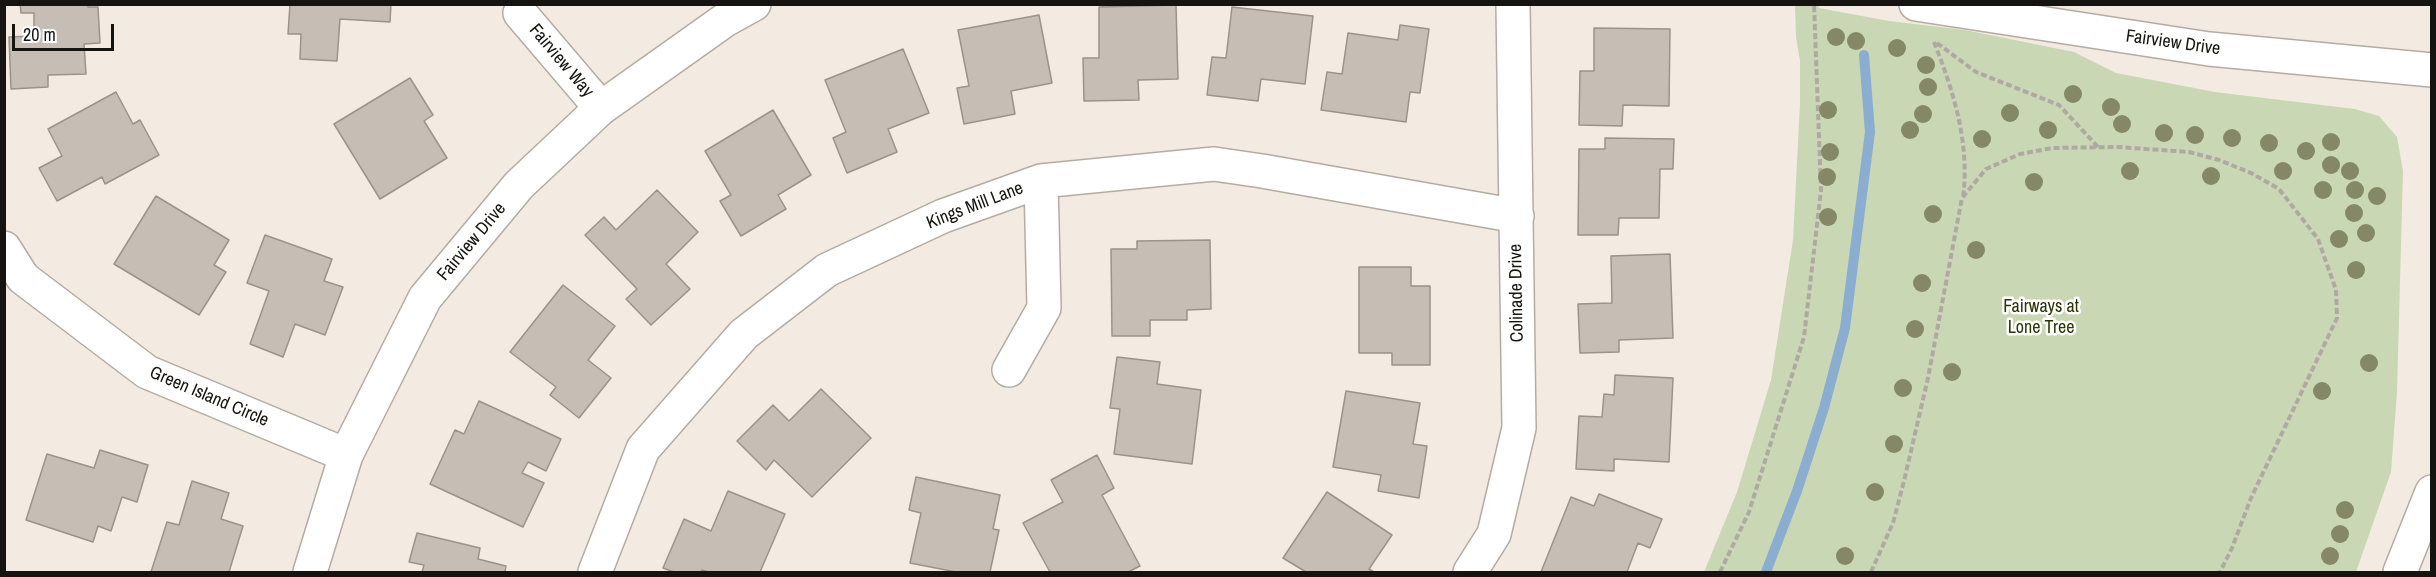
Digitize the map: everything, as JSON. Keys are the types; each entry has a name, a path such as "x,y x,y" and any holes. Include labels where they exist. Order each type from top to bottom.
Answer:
{"street":[{"name":"Fairview Drive","path":"310,573 346,455 425,298 519,185 601,108 725,20 754,4"},
{"name":"Colinade Drive","path":"1470,573 1494,534 1519,428 1513,4"},
{"name":"Fairview Drive","path":"1916,4 2209,49 2432,70"},
{"name":"Fairview Way","path":"520,13 601,108"},
{"name":"Kings Mill Lane","path":"595,573 643,449 744,334 827,270 943,216 1041,181 1215,164 1517,216"},
{"path":"1009,370 1044,308 1041,181"},
{"name":"Green Island Circle","path":"4,248 14,287 147,372 346,455"},
{"path":"2400,573 2432,492"}],"path":[{"path":"1720,573 1749,512 1804,337 1821,190 1814,4"},
{"path":"1871,573 1893,523 1904,482 1928,378 1966,172 1962,134 1949,81 1933,40 1976,72 2059,105 2098,147"},
{"path":"1962,198 1986,170 2020,154 2052,148 2098,147 2190,152 2219,160 2251,173 2279,189 2318,239 2336,290 2337,318 2251,498 2220,573"}],"green space":[{"name":"Fairways at Lone Tree","path":"1795,5 1818,5 1819,8 1889,21 1965,30 2074,52 2116,73 2215,92 2355,109 2379,116 2397,137 2403,171 2397,392 2391,472 2356,572 1704,572 1737,492 1771,380 1793,240 1800,103 1800,61 1796,37"}],"building":[{"path":"20,4 88,4 88,7 98,7 100,43 84,44 86,74 48,75 48,87 11,89 9,37 34,36 34,13 21,13"},
{"path":"290,4 391,4 390,22 340,19 337,61 300,59 301,34 288,34"},
{"path":"1176,5 1178,79 1138,80 1139,100 1084,101 1083,58 1099,58 1099,7"},
{"path":"1232,7 1313,16 1305,84 1261,79 1258,101 1207,95 1212,57 1226,58"},
{"path":"1039,15 1052,83 1011,91 1015,114 964,124 957,88 969,86 958,30"},
{"path":"1400,25 1429,29 1420,93 1410,92 1406,122 1321,110 1327,72 1342,74 1348,33 1398,40"},
{"path":"1594,28 1670,29 1669,106 1623,105 1622,126 1579,125 1580,71 1594,71"},
{"path":"903,49 929,113 888,129 897,152 847,173 833,138 846,132 825,80"},
{"path":"410,78 433,115 424,121 447,158 380,199 334,124"},
{"path":"116,92 133,124 140,120 159,155 105,184 102,177 57,201 39,168 62,156 48,129"},
{"path":"773,110 811,175 778,195 786,209 741,236 720,201 731,195 705,151"},
{"path":"1605,138 1674,139 1673,169 1660,169 1659,218 1619,218 1618,235 1578,235 1579,149 1605,149"},
{"path":"657,190 698,232 666,264 690,289 651,325 626,299 637,289 585,235 604,217 616,230"},
{"path":"156,196 229,240 214,265 226,272 199,315 114,264"},
{"path":"265,235 332,259 324,281 343,287 325,335 295,324 283,357 250,344 269,291 247,283"},
{"path":"1210,240 1211,309 1187,310 1187,320 1150,320 1150,336 1112,336 1111,249 1137,249 1137,241"},
{"path":"1670,254 1673,338 1619,340 1619,352 1580,353 1578,304 1612,303 1611,256"},
{"path":"1359,267 1411,267 1411,286 1430,286 1430,365 1392,365 1392,353 1359,353"},
{"path":"563,285 615,326 588,360 611,378 579,418 550,395 556,387 510,352"},
{"path":"1117,357 1160,362 1157,384 1201,390 1192,464 1114,454 1120,409 1110,408"},
{"path":"1615,375 1673,378 1669,462 1614,459 1614,471 1576,469 1579,416 1602,417 1604,394 1614,395"},
{"path":"821,389 871,438 812,497 774,460 766,470 737,441 773,405 789,421"},
{"path":"1346,391 1420,403 1413,444 1427,446 1419,498 1378,491 1381,475 1333,467"},
{"path":"479,401 561,439 546,471 528,462 522,473 544,483 523,527 430,484 455,430 464,434"},
{"path":"100,450 148,465 137,502 122,497 111,531 98,526 93,542 26,520 47,454 94,468"},
{"path":"1097,455 1114,488 1102,495 1140,566 1128,572 1050,572 1023,523 1063,502 1051,480"},
{"path":"916,477 1000,495 993,529 999,530 990,572 956,572 910,563 921,513 909,510"},
{"path":"192,481 229,493 221,519 243,526 229,572 151,572 167,522 179,525"},
{"path":"728,491 785,514 760,572 702,570 701,572 674,572 663,568 684,519 711,531"},
{"path":"1327,492 1392,535 1369,569 1374,572 1306,572 1283,558"},
{"path":"1599,494 1662,519 1650,548 1638,543 1627,572 1541,572 1571,497 1594,506"},
{"path":"417,533 480,548 478,559 506,566 505,572 422,572 424,565 409,562"}],"waterway":[{"path":"1766,572 1797,491 1824,408 1845,328 1870,132 1864,55"}]}
